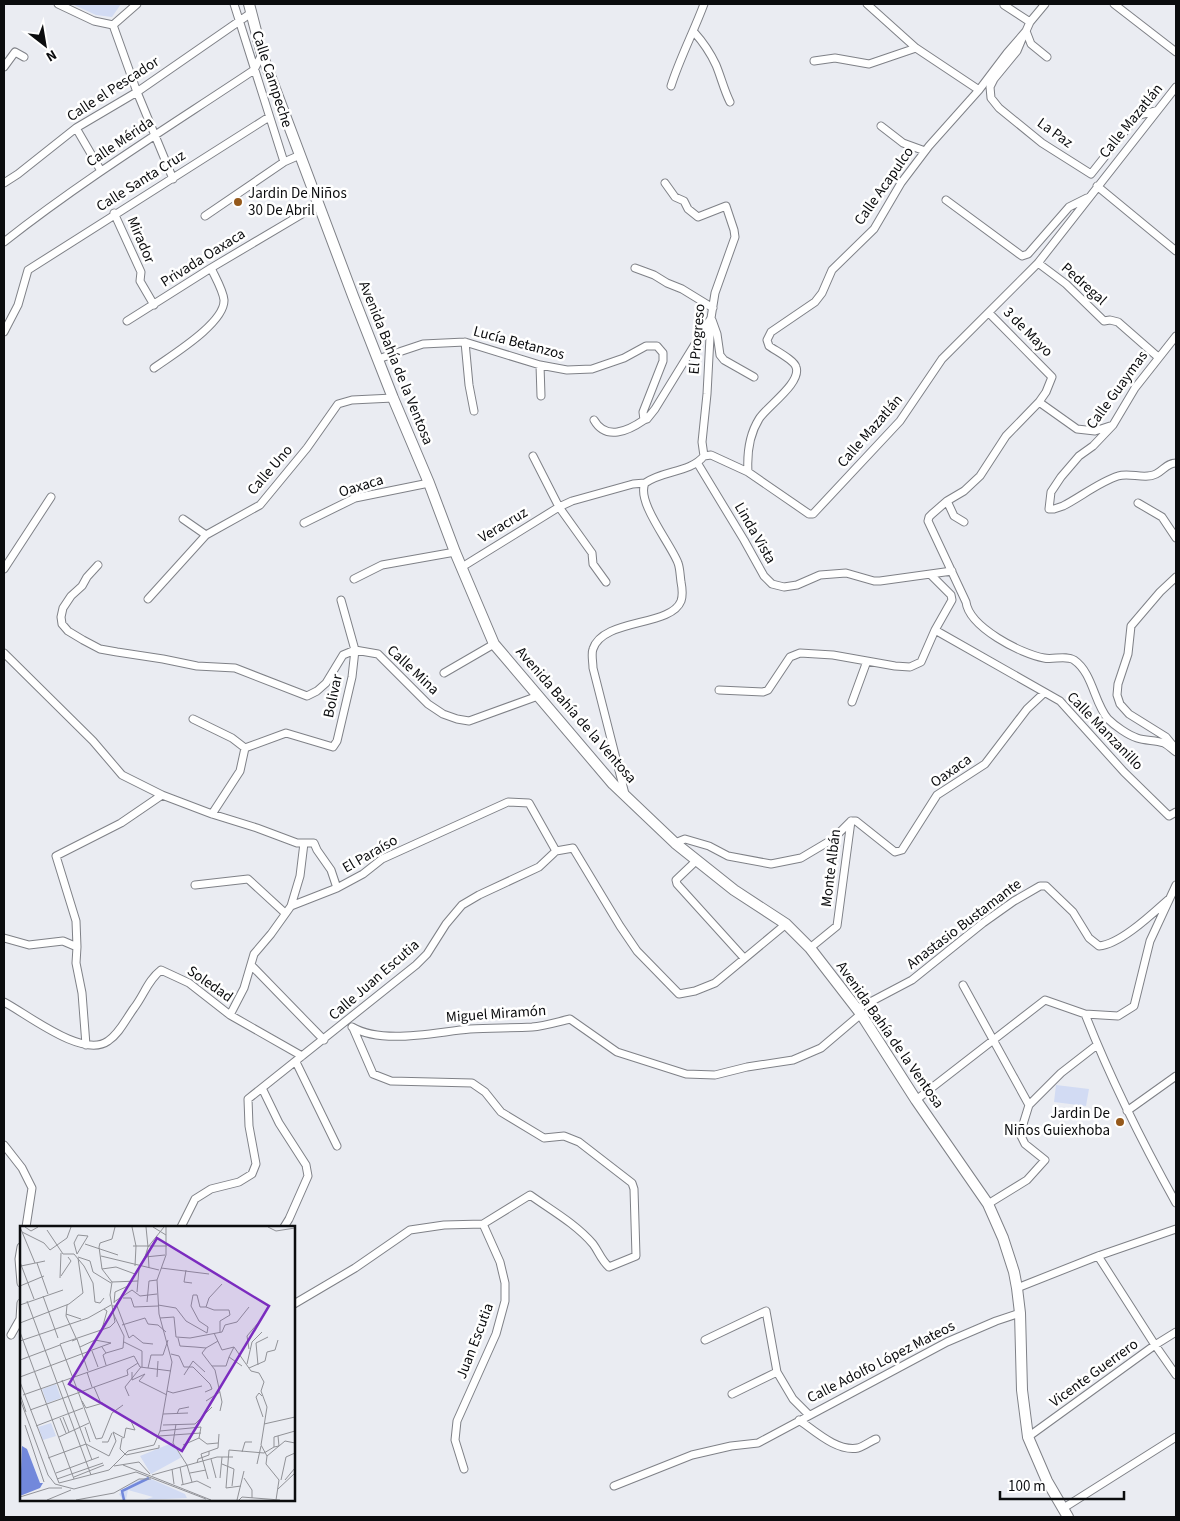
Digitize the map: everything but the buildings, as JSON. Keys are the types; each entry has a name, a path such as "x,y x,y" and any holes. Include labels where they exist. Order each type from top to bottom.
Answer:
{"main road":[{"name":"Avenida Bahía de la Ventosa","path":"250,8 262,54 393,398 494,644 613,784 675,843 734,890 786,924 810,948 859,1011 916,1100 988,1204 1003,1238 1017,1288 1020,1313 1022,1390 1028,1437 1047,1481 1065,1513"}],"street":[{"path":"58,4 94,21 113,25"},
{"path":"113,25 136,4"},
{"name":"Calle Campeche","path":"234,4 284,162"},
{"path":"671,86 704,4"},
{"path":"867,4 916,48 979,90"},
{"name":"Calle Acapulco","path":"748,472 747,461 750,439 759,418 796,378 798,370 794,362 769,346 767,340 771,332 814,302 822,293 832,270 874,229 901,183 925,151 979,90 1007,53 1026,32 1030,22 1044,4"},
{"path":"1114,4 1176,52"},
{"path":"1004,5 1030,22"},
{"name":"Calle el Pescador","path":"4,183 76,128 137,92 238,20 250,8"},
{"path":"113,25 137,92 173,179"},
{"path":"694,32 709,51 730,102"},
{"path":"1026,32 1031,44 1047,57"},
{"name":"La Paz","path":"1026,32 1017,51 994,79 990,87 992,98 999,108 1042,143 1091,174 1137,116 1158,110"},
{"path":"814,61 835,58 869,64 916,48"},
{"path":"4,67 15,52 24,57"},
{"path":"254,70 262,54"},
{"name":"Calle Mérida","path":"4,242 38,215 254,70"},
{"name":"Calle Mazatlán","path":"704,456 711,455 748,472 809,514 813,514 900,421 942,359 1038,263 1176,87"},
{"name":"Calle Santa Cruz","path":"4,332 18,305 28,270 114,213 173,179 269,116"},
{"path":"881,126 903,143 925,151"},
{"path":"76,128 101,172"},
{"path":"205,216 284,162 300,154"},
{"name":"El Progreso","path":"665,183 675,197 684,201 688,209 698,217 726,206 733,228 734,237 715,294 713,308 702,442 704,456"},
{"path":"1097,186 1176,251"},
{"name":"Calle Mazatlán","path":"946,200 1022,256 1028,254 1069,207 1089,196"},
{"name":"Privada Oaxaca","path":"127,321 211,268 319,204"},
{"name":"Mirador","path":"114,213 141,272 140,281 154,305"},
{"name":"Pedregal","path":"1038,263 1066,284 1104,321 1118,322 1158,357"},
{"path":"154,368 209,328 223,311 224,299 211,268"},
{"path":"635,268 682,289 713,308"},
{"name":"3 de Mayo","path":"989,312 1052,377 1046,392 1039,402"},
{"path":"712,318 717,334 720,355 724,360 754,377"},
{"path":"594,420 598,427 608,432 632,427 647,419 712,318"},
{"name":"Calle Guaymas","path":"1176,336 1135,388 1113,425 1079,456 1061,477 1051,492 1049,509 1063,506 1118,476 1142,477 1156,474 1171,463 1176,463"},
{"path":"465,342 469,385 474,411"},
{"name":"Lucía Betanzos","path":"378,358 423,344 465,342 540,366 567,370 592,369 624,358 646,346 657,346 663,353 663,361 643,412 644,420"},
{"path":"540,366 541,396"},
{"name":"Calle Uno","path":"148,599 206,535 260,505 307,448 338,404 352,400 393,398"},
{"path":"1113,425 1095,431 1077,429 1039,402 1006,436 980,476 964,491 947,501 929,517 928,521 969,612 983,627 1007,642 1045,659 1071,658 1076,661 1088,679 1101,709 1112,723 1132,736 1164,744 1176,751"},
{"path":"533,456 559,507 592,553 593,564 606,582"},
{"path":"559,507 572,501 634,484 645,483 670,472 698,464 704,456"},
{"name":"Linda Vista","path":"698,464 764,576 772,584 784,587 796,585 820,575 846,573 874,581 952,572"},
{"name":"Oaxaca","path":"304,523 355,498 429,483"},
{"path":"625,794 593,668 592,649 606,634 624,626 675,610 681,600 682,588 678,564 673,551 661,533 644,497 642,488 645,483"},
{"path":"4,569 52,497"},
{"path":"947,501 954,516 964,522"},
{"path":"1138,503 1162,517 1176,538"},
{"name":"Veracruz","path":"462,567 559,507"},
{"path":"183,520 206,535"},
{"path":"354,579 382,565 455,552"},
{"path":"98,566 71,596 63,608 62,624 68,631 100,649 197,666 236,668 307,696 326,683 343,656 355,650 341,600"},
{"path":"719,690 763,692 768,690 790,657 800,653 833,655 896,666 916,666 921,662 935,630 952,600 951,595 931,575"},
{"path":"1176,577 1160,592 1131,626 1128,654 1118,684 1117,696 1120,704 1129,714 1166,736 1176,751"},
{"name":"Calle Manzanillo","path":"935,630 1060,702 1124,772 1173,814"},
{"path":"444,673 494,644"},
{"name":"Calle Mina","path":"355,650 378,654 408,687 428,704 443,714 457,719 469,722 538,696"},
{"name":"Bolivar","path":"245,748 286,733 333,746 337,741 352,677 355,650"},
{"path":"4,653 94,741 122,775 162,794 212,814 297,843 314,843 330,870 337,888"},
{"path":"852,702 867,662"},
{"name":"Oaxaca","path":"851,821 856,821 895,852 902,850 937,795 985,764 1027,709 1044,693"},
{"path":"193,719 232,738 245,748 240,771 212,814"},
{"path":"4,1002 72,1042 86,1045 82,993 76,963 76,921 56,856 121,823 162,794"},
{"name":"El Paraíso","path":"230,1016 244,988 254,954 291,906 337,888 363,874 382,859 508,802 529,803 556,851"},
{"path":"675,843 686,839 709,846 728,856 771,864 801,858 833,839 851,821"},
{"name":"Monte Albán","path":"810,948 836,926 839,918 851,821"},
{"path":"291,906 300,876 304,843"},
{"path":"556,851 573,848 637,951 679,994 695,991 715,983 786,924"},
{"name":"Calle Juan Escutia","path":"182,1226 195,1199 199,1196 211,1189 239,1182 252,1174 256,1164 249,1126 248,1099 324,1040 428,954 446,924 462,904 479,894 539,867 556,851"},
{"path":"697,860 676,880 676,884 744,958"},
{"path":"195,885 248,879 285,913"},
{"path":"916,1100 1045,1000 1085,1014 1118,1016 1134,1006 1150,941 1176,885"},
{"name":"Anastasio Bustamante","path":"859,1011 912,980 983,923 1022,895 1040,886 1046,886 1060,898 1073,912 1089,938 1099,946 1107,945 1122,937 1170,898"},
{"path":"4,938 29,945 63,941 77,947"},
{"path":"251,965 324,1040"},
{"name":"Soledad","path":"86,1045 100,1045 115,1036 153,976 160,970 190,983 230,1016 302,1056"},
{"path":"963,985 1029,1104"},
{"name":"Miguel Miramón","path":"353,1028 379,1035 407,1037 439,1032 534,1027 570,1019 617,1052 686,1074 715,1075 747,1067 793,1060 821,1048 859,1011"},
{"path":"1085,1014 1127,1111 1176,1203"},
{"path":"295,1303 355,1268 410,1230 444,1225 484,1224 530,1195 572,1224 593,1245 602,1261 609,1267 636,1256 634,1189 632,1183 579,1142 564,1136 544,1138 501,1112 486,1092 472,1083 391,1081 373,1074 348,1020"},
{"path":"988,1204 1026,1180 1045,1160 1025,1144 1020,1134 1029,1104 1061,1073 1097,1045"},
{"path":"296,1062 337,1146"},
{"path":"1127,1111 1176,1076"},
{"path":"262,1088 279,1123 306,1165 308,1176 284,1226"},
{"path":"4,1145 22,1168 32,1188 26,1226"},
{"name":"Juan Escutia","path":"464,1469 455,1440 457,1422 496,1334 505,1301 505,1283 500,1262 484,1224"},
{"path":"1017,1288 1098,1256 1176,1230"},
{"path":"20,1253 20,1271"},
{"path":"1098,1256 1176,1375"},
{"path":"705,1340 766,1312 777,1372 793,1399 809,1415"},
{"name":"Calle Adolfo López Mateos","path":"614,1486 692,1455 731,1446 758,1443 947,1342 1020,1313"},
{"path":"11,1335 20,1319"},
{"name":"Vicente Guerrero","path":"1028,1437 1155,1345 1176,1332"},
{"path":"732,1394 777,1372"},
{"path":"799,1420 832,1443 845,1448 859,1448 876,1439"},
{"path":"1065,1513 1176,1437"}],"shaded area":[{"path":"72,4 121,4 112,17 96,15"},
{"path":"1056,1085 1089,1089 1086,1106 1054,1102"}],"place":[{"name":"Jardin De Niños 30 De Abril","path":"238,202"},
{"name":"Jardin De Niños Guiexhoba","path":"1120,1122"}]}
